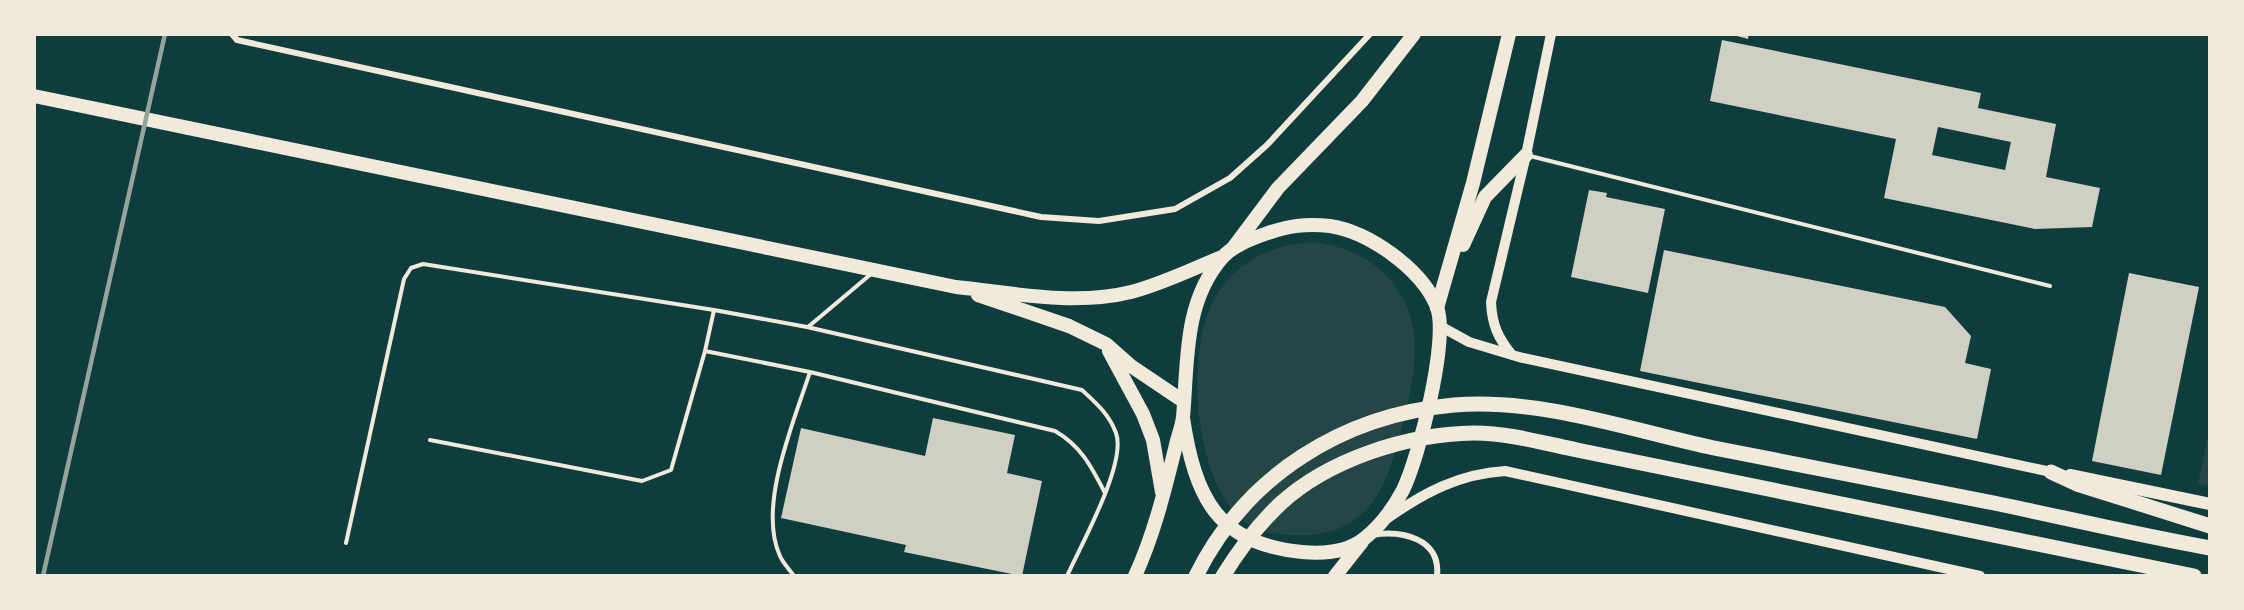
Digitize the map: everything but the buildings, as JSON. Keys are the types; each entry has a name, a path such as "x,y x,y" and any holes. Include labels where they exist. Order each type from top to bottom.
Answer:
{"highway":[{"path":"1196,576 1212,543 1248,499 1297,460 1328,441 1364,424 1455,405 1528,407 1713,448 2210,548"},
{"path":"1223,576 1240,549 1280,504 1318,476 1368,453 1427,438 1476,433 1577,450 2194,576"},
{"path":"2051,472 2077,484 2210,526"}],"main road":[{"path":"34,96 956,287 1052,297 1095,298 1131,292 1222,257 1233,248 1278,188 1362,101 1413,34"},
{"path":"1437,308 1449,273 1509,34"},
{"path":"1449,273 1485,197 1526,155"},
{"path":"1233,248 1261,236 1301,224 1354,231 1377,243 1403,264 1425,286 1437,308 1440,326 1437,359 1417,454 1402,492 1373,534 1338,574"},
{"path":"1222,257 1204,286 1193,316 1186,351 1183,401 1183,418 1190,460 1208,505 1224,524 1240,536 1262,546 1311,553 1343,550 1373,534"},
{"path":"956,287 1069,326 1106,344 1131,366 1183,401"},
{"path":"1106,344 1153,440 1163,501"},
{"path":"1135,576 1163,501 1183,418"},
{"path":"2051,472 2210,504"}],"street":[{"path":"232,34 237,40 1041,217 1099,221 1174,209 1230,178 1267,145 1370,34"},
{"path":"1513,355 1498,338 1492,320 1491,302 1526,155 1551,34"},
{"path":"1440,326 1469,342 1513,355 2051,472"},
{"path":"1373,534 1414,500 1445,483 1480,472 1505,471 1980,576"},
{"path":"1373,534 1402,534 1425,543 1436,554 1437,576"}],"lane":[{"path":"1526,155 2050,286"},
{"path":"346,543 404,279 411,268 423,264 807,327 1082,390 1103,409 1117,435 1118,455 1106,493 1067,576"},
{"path":"807,327 875,270"},
{"path":"430,440 642,481 658,477 671,470 705,351 714,310"},
{"path":"705,351 810,372 1055,431 1070,440 1085,454 1106,493"},
{"path":"794,576 780,556 773,526 776,485 810,372"}],"shaded area":[{"path":"1310,242 1331,245 1350,252 1368,261 1384,273 1406,305 1413,324 1414,367 1411,389 1394,456 1385,480 1372,503 1353,521 1332,531 1300,535 1280,534 1262,531 1245,522 1228,503 1214,477 1205,447 1199,414 1197,381 1200,348 1206,320 1216,296 1234,274 1244,265 1268,251"},
{"path":"2209,430 2209,486 2198,484"}],"railway":[{"path":"43,576 165,34"}]}
